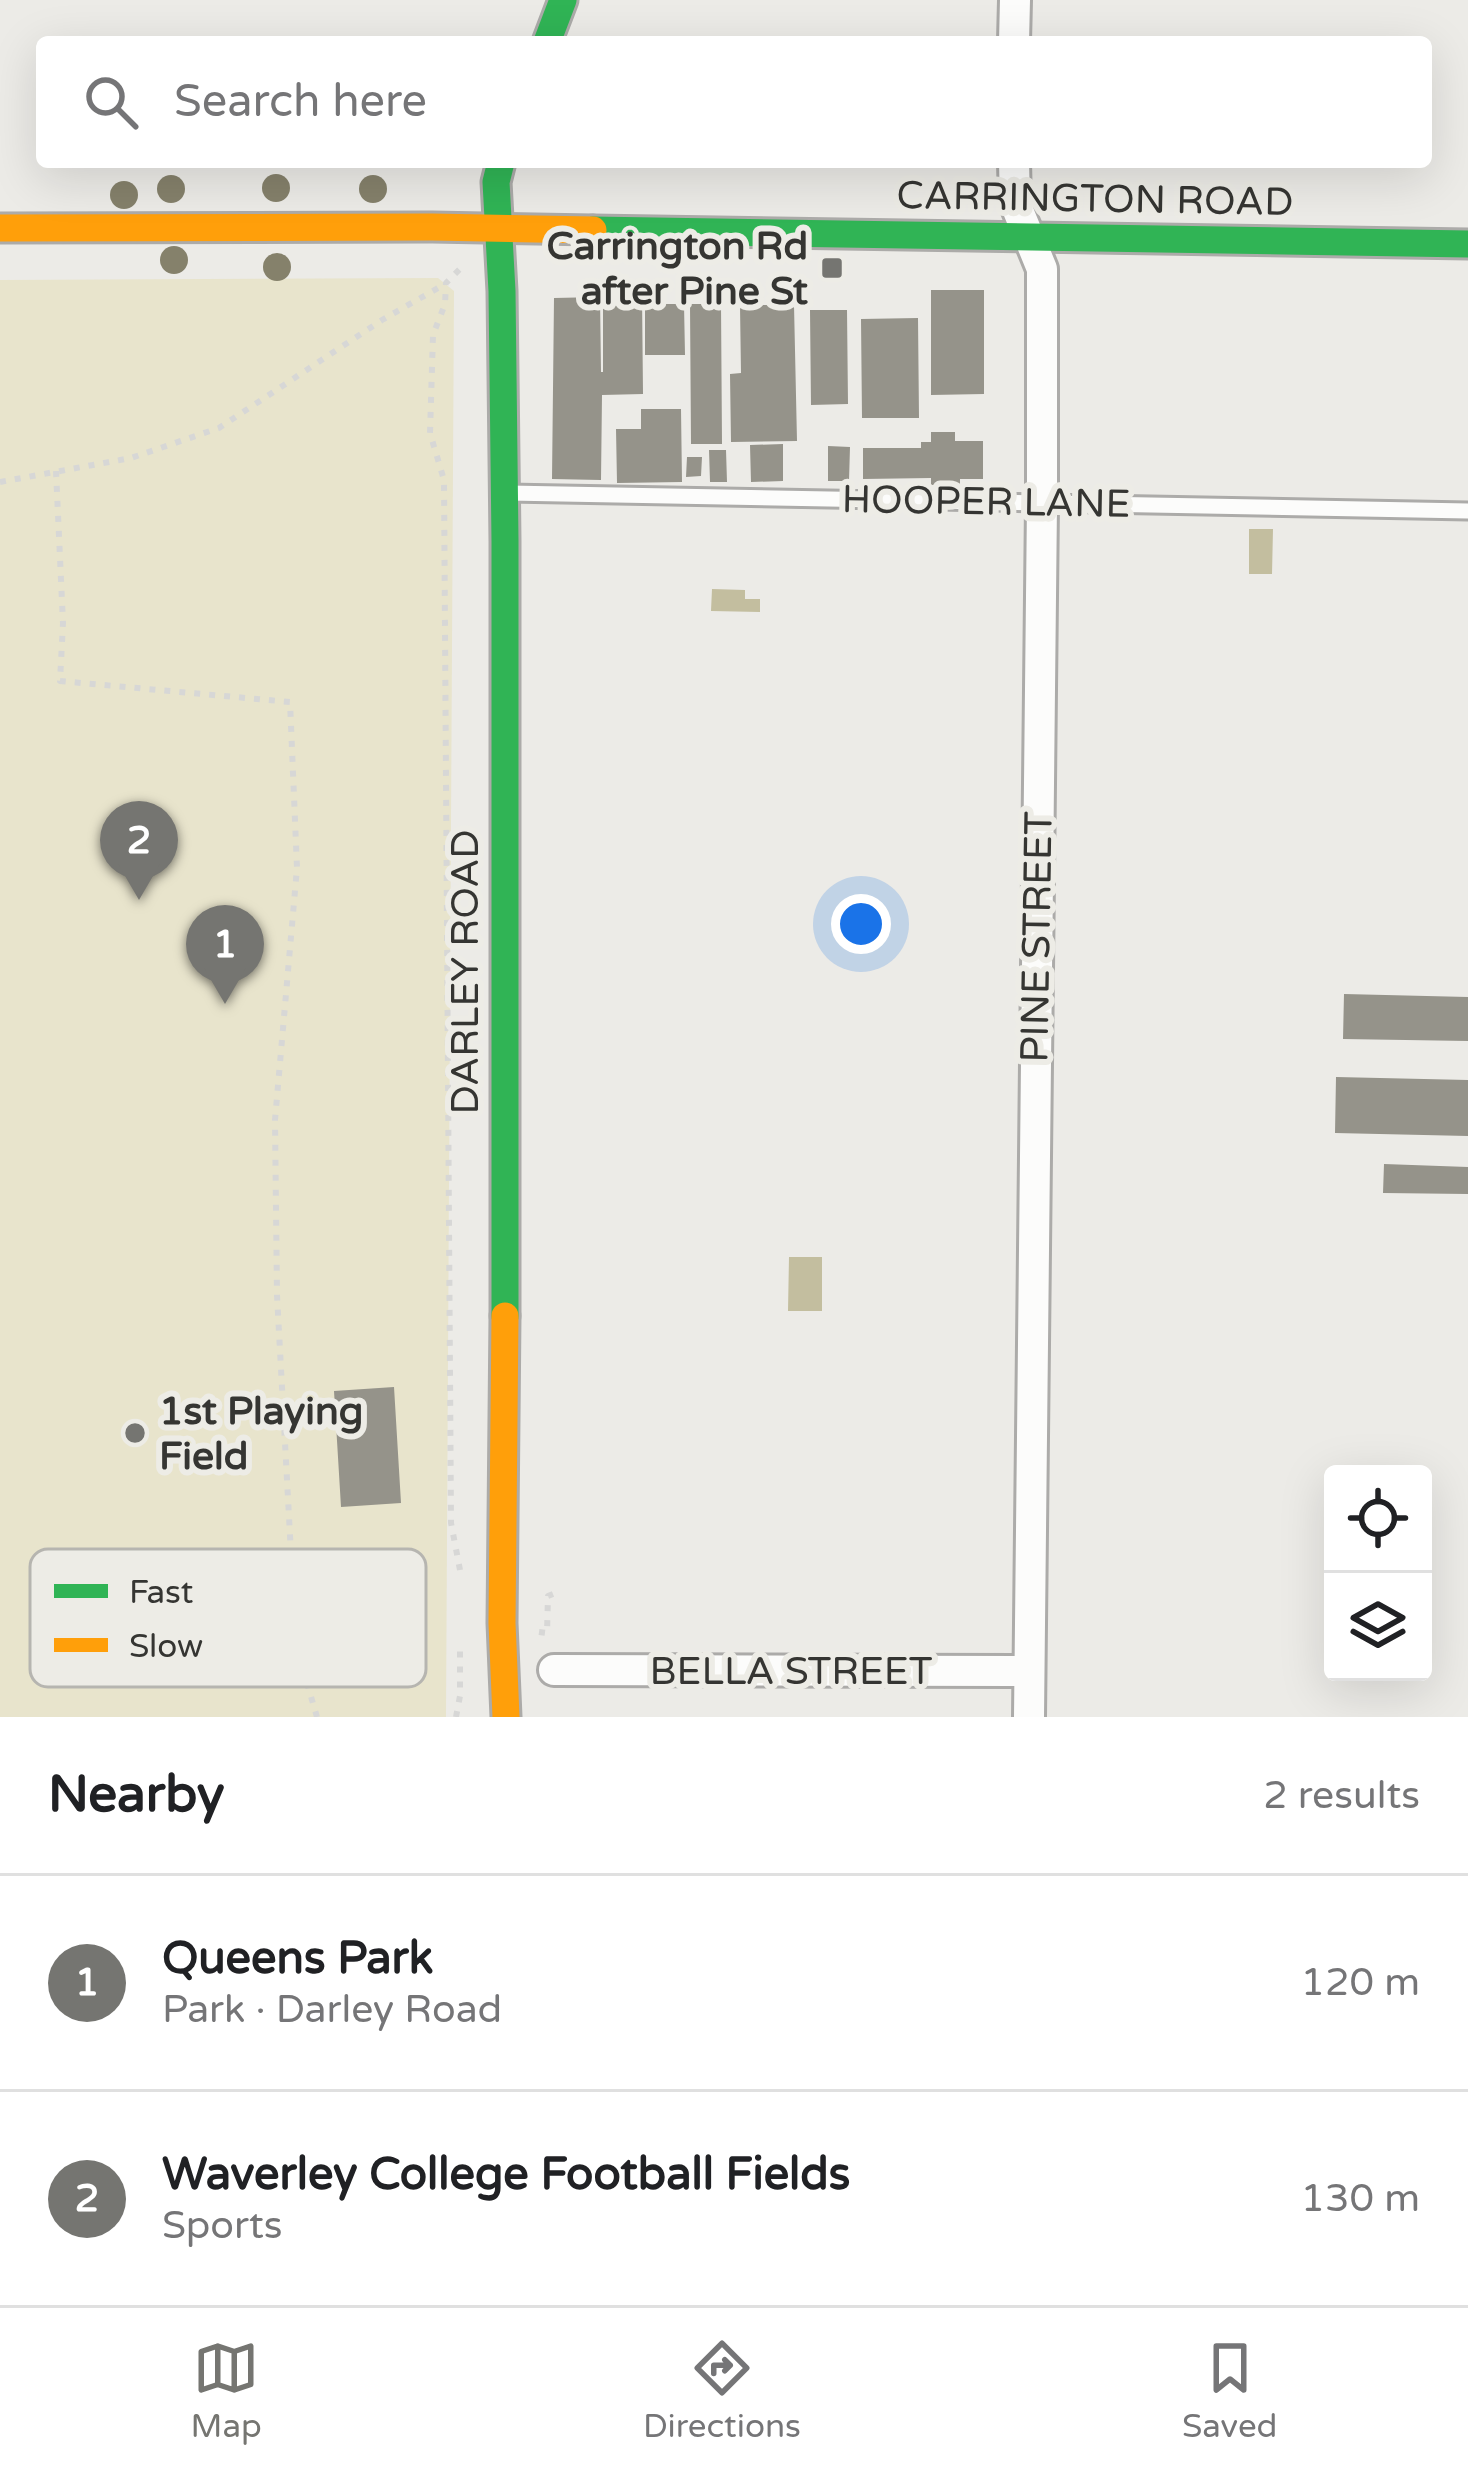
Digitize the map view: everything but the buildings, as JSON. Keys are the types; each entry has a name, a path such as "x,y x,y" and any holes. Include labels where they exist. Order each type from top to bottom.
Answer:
{"main road":[{"path":"549,36 563,0"},
{"name":"DARLEY ROAD","path":"500,168 496,182 504,493 502,1623 506,1717"},
{"name":"CARRINGTON ROAD","path":"0,228 498,227 1468,244"}],"street":[{"path":"1014,36 1015,0"},
{"name":"PINE STREET","path":"1014,168 1015,202 1042,269 1029,1717"},
{"name":"BELLA STREET","path":"554,1670 1029,1671"}],"lane":[{"name":"HOOPER LANE","path":"504,493 1468,511"}],"path":[{"path":"460,1590 452,1523 444,480 430,433 433,335 445,304 446,284 498,227"},
{"path":"0,482 131,458 219,428 382,320 460,279"},
{"path":"56,471 63,623 60,681 290,703 297,868 275,1120 277,1295 291,1549"},
{"path":"547,1633 548,1596 553,1594"},
{"path":"456,1717 460,1632"},
{"path":"308,1687 317,1717"}],"shaded area":[{"path":"438,278 454,291 446,1717 0,1717 0,280"},
{"path":"1249,529 1273,529 1272,574 1249,574"},
{"path":"712,589 745,590 745,599 760,599 760,612 711,611"},
{"path":"789,1257 822,1257 822,1311 788,1311"}],"traffic: fast":[{"path":"549,36 563,0"},
{"path":"500,168 496,182 505,541 505,1316"},
{"path":"593,230 1468,244"}],"traffic: slow":[{"path":"0,228 593,230"},
{"path":"505,1316 502,1623 506,1717"}],"place":[{"name":"Carrington Rd after Pine St","path":"832,268"},
{"name":"Waverley College Football Fields","path":"139,900"},
{"name":"Queens Park","path":"225,1004"},
{"name":"1st Playing Field","path":"135,1433"}]}
